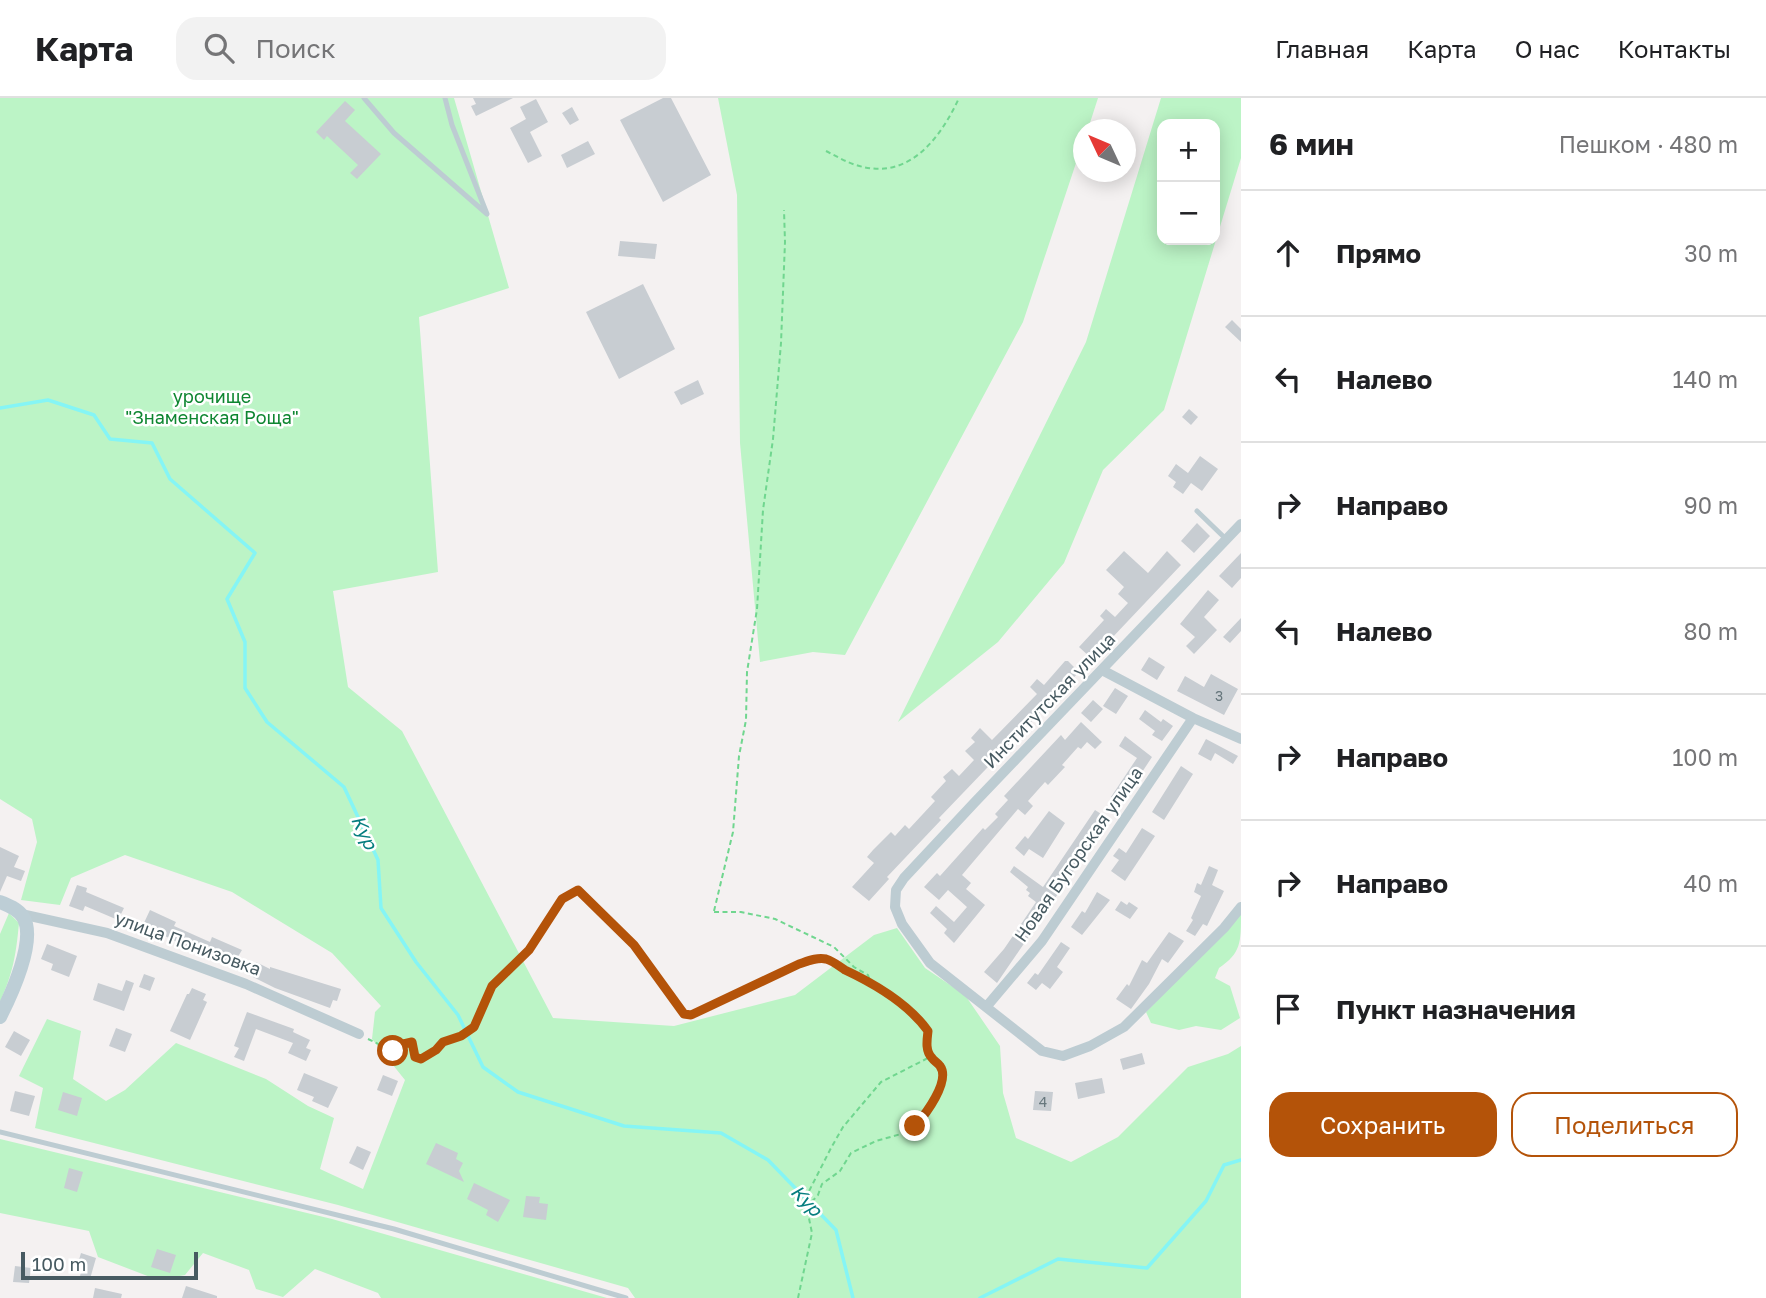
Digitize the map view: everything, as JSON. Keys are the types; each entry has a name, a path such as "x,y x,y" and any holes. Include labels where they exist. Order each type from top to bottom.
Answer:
{"main road":[{"name":"улица Понизовка","path":"0,902 21,914"},
{"path":"0,1017 19,973 27,937 26,924 21,914"}],"street":[{"name":"Институтская улица","path":"987,1006 930,963 902,924 895,907 896,890 904,878 1102,670 1236,533"},
{"path":"1102,670 1193,718 1241,739"},
{"name":"Новая Бугорская улица","path":"987,1006 1042,941 1193,718"},
{"path":"987,1006 1042,1051 1063,1056 1090,1046 1124,1027 1224,928 1241,907"},
{"name":"улица Понизовка","path":"21,914 107,933 246,984 359,1034"}],"lane":[{"path":"365,98 394,133 487,214 445,98"},
{"path":"1197,511 1236,533"},
{"path":"0,1132 394,1229 626,1298"}],"path":[{"path":"826,151 857,166 876,168 897,166 914,160 932,144 950,118 959,98"},
{"path":"783,210 785,242 781,343 773,439 763,510 757,609 747,672 746,720 739,756 733,832 714,912 741,912 775,919 834,947 854,967 868,975 877,989 896,999 922,1023 928,1031 930,1057 942,1068 942,1077 928,1111 910,1130 876,1141 851,1153 840,1171 822,1184 818,1195 806,1208"},
{"path":"359,1034 393,1051 399,1045 412,1042 412,1050 417,1059 421,1059 443,1042 467,1033 479,1019 492,986 529,950 562,899 578,890 634,945 684,1014 691,1015 816,958 827,959 871,982"},
{"path":"798,1298 812,1233 805,1199 831,1148 856,1109 881,1082 930,1057"}],"green space":[{"name":"урочище \"Знаменская Роща\"","path":"0,98 454,98 509,288 419,317 438,572 333,591 348,687 402,731 553,1018 674,1026 795,995 874,935 897,928 925,968 965,995 1000,1046 1003,1093 1016,1138 1071,1162 1118,1137 1188,1067 1228,1054 1241,1046 1241,1298 635,1298 628,1288 338,1205 35,1128 43,1088 19,1076 47,1019 81,1031 73,1079 106,1101 125,1090 176,1043 266,1079 308,1106 334,1118 320,1169 363,1189 405,1080 372,1039 375,1012 381,1006 332,953 232,892 125,855 71,878 60,905 21,900 37,842 32,819 0,799"},
{"path":"718,98 1098,98 1091,119 1073,119 1073,172 1023,322 845,655 813,652 760,662 740,443 737,195"},
{"path":"1161,98 1241,98 1241,158 1220,227 1220,119 1157,119 1157,245 1214,245 1164,410 1103,470 1064,563 998,642 898,722 1086,342"},
{"path":"9,913 19,923 18,934 11,973 0,1002 0,934"},
{"path":"1241,913 1241,932 1236,952 1219,968 1215,978 1230,986 1240,1018 1221,1030 1196,1026 1179,1030 1151,1023 1146,1012"},
{"path":"0,1139 332,1219 607,1298 381,1298 378,1293 315,1269 283,1297 256,1289 249,1270 203,1253 185,1275 158,1280 98,1257 89,1231 0,1213"}],"building":[{"path":"473,98 513,98 476,116 471,106 476,104"},
{"path":"663,98 671,98 711,175 663,202 620,120"},
{"path":"536,99 548,122 530,132 542,156 528,163 510,128 526,119 520,107"},
{"path":"345,101 355,110 345,121 381,154 357,179 350,173 358,165 327,136 324,140 316,132"},
{"path":"572,107 579,120 570,125 562,113"},
{"path":"588,141 595,154 567,168 561,155"},
{"path":"620,241 657,244 655,259 618,256"},
{"path":"643,284 675,349 619,379 586,312"},
{"path":"1232,320 1241,329 1241,342 1225,327"},
{"path":"698,380 704,394 681,405 674,392"},
{"path":"1189,409 1198,417 1191,425 1182,417"},
{"path":"1200,456 1218,469 1202,491 1191,483 1183,494 1173,487 1176,482 1168,476 1176,464 1188,473"},
{"path":"1197,523 1210,536 1194,553 1181,541"},
{"path":"1124,551 1148,573 1167,551 1181,565 1092,659 1079,647 1104,620 1100,616 1106,609 1115,617 1128,603 1118,594 1124,587 1106,570"},
{"path":"1241,553 1241,578 1232,588 1219,576"},
{"path":"1208,590 1219,600 1204,617 1217,630 1194,654 1186,646 1195,637 1180,624"},
{"path":"1241,618 1241,631 1230,643 1223,637"},
{"path":"1149,657 1165,667 1157,680 1141,670"},
{"path":"1065,661 1079,672 939,818 941,820 887,877 889,879 869,901 852,887 874,863 867,857 873,850 891,832 895,836 905,825 909,829 935,801 931,797 946,781 943,777 952,769 959,776 974,760 965,751 975,742 971,738 980,728 992,740 1037,694 1030,687 1037,679 1044,685"},
{"path":"1211,674 1238,689 1224,715 1177,691 1185,676 1204,687"},
{"path":"1115,688 1128,696 1116,714 1103,706"},
{"path":"1093,700 1103,709 1091,722 1081,713"},
{"path":"1145,710 1161,722 1163,719 1173,726 1162,741 1152,735 1155,731 1139,719"},
{"path":"1081,722 1102,742 1095,749 1087,742 1081,749 1078,747 1062,765 1065,767 1048,785 1045,782 1028,801 1033,806 1025,815 1018,809 962,875 971,883 966,889 985,905 954,943 944,933 947,929 930,913 936,906 954,922 967,907 948,890 939,900 924,887 937,873 940,876 983,828 985,830 998,817 995,814 1008,800 1004,796 1061,735 1065,740"},
{"path":"1125,736 1152,757 1121,804 1111,797 1137,758 1119,746"},
{"path":"1206,739 1238,756 1233,764 1215,753 1211,761 1198,754"},
{"path":"1181,766 1193,774 1164,820 1152,812"},
{"path":"1095,810 1109,819 997,983 984,972 1004,949 1036,902 1028,896 1028,887 1010,872 1014,866 1043,887"},
{"path":"1049,811 1065,823 1043,858 1029,849 1024,856 1015,848 1025,836 1028,839"},
{"path":"1142,828 1155,836 1125,881 1111,871 1119,860 1113,856 1119,848 1126,853"},
{"path":"0,847 19,856 14,867 25,871 21,881 7,876 0,892"},
{"path":"1209,866 1218,870 1212,885 1224,891 1207,926 1203,924 1195,936 1186,931 1193,920 1191,918 1201,896 1194,892 1197,883 1201,885"},
{"path":"77,885 87,888 86,892 124,908 118,920 85,906 83,911 69,906"},
{"path":"1097,892 1110,900 1082,935 1071,927 1082,911 1085,913"},
{"path":"1121,901 1127,905 1129,902 1138,908 1130,919 1115,910"},
{"path":"150,910 176,922 174,926 210,942 212,937 242,950 236,960 228,955 226,960 197,948 195,951 143,925"},
{"path":"1169,932 1184,941 1168,963 1162,959 1149,984 1131,1009 1116,999 1127,984 1129,986 1142,960 1147,963"},
{"path":"1061,942 1070,948 1057,967 1063,972 1050,989 1042,983 1036,990 1027,983 1035,973 1038,975"},
{"path":"47,944 77,956 69,977 51,970 53,964 41,959"},
{"path":"256,962 270,969 341,989 337,1001 333,1000 330,1008 275,988 249,975"},
{"path":"144,974 155,978 150,991 139,987"},
{"path":"126,980 134,983 124,1011 93,1000 98,983 122,991"},
{"path":"192,988 206,994 203,1000 207,1002 190,1040 170,1031"},
{"path":"247,1012 294,1029 293,1032 310,1040 306,1048 311,1050 306,1061 288,1053 293,1043 256,1029 244,1061 234,1057 239,1048 234,1046"},
{"path":"116,1028 132,1034 125,1052 109,1046"},
{"path":"14,1031 30,1040 21,1056 5,1047"},
{"path":"1142,1053 1145,1064 1123,1070 1120,1059"},
{"path":"304,1073 338,1087 328,1108 312,1101 314,1097 297,1090"},
{"path":"383,1075 398,1081 392,1096 377,1090"},
{"path":"1102,1078 1105,1093 1078,1099 1075,1083"},
{"path":"15,1091 35,1096 29,1116 10,1111"},
{"path":"1035,1091 1053,1092 1051,1111 1033,1110"},
{"path":"63,1092 82,1098 77,1116 58,1110"},
{"path":"436,1143 458,1153 456,1159 463,1163 459,1171 464,1182 426,1164"},
{"path":"357,1146 371,1152 363,1170 349,1163"},
{"path":"69,1168 83,1172 77,1192 64,1188"},
{"path":"474,1183 510,1200 498,1222 486,1215 488,1210 467,1199"},
{"path":"526,1196 540,1197 539,1203 548,1204 546,1220 523,1217"},
{"path":"157,1249 176,1255 170,1273 151,1267"},
{"path":"81,1253 96,1258 90,1279 80,1276 81,1272 76,1270"},
{"path":"15,1266 31,1268 29,1283 13,1282"},
{"path":"186,1286 217,1296 217,1298 182,1298"},
{"path":"95,1288 122,1294 121,1298 93,1298"}],"waterway":[{"name":"Кур","path":"0,408 48,400 94,415 110,439 152,443 170,479 255,553 227,599 245,642 245,688 267,722 344,787 378,860 381,908 416,962 458,1015 483,1067 518,1092 624,1126 721,1133 768,1160 836,1230 853,1298"},
{"name":"Кур","path":"980,1298 1058,1259 1147,1268 1206,1201 1224,1165 1241,1160"}],"route":[{"path":"393,1051 399,1045 412,1042 415,1057 421,1059 443,1042 461,1036 474,1027 492,986 529,950 562,899 578,890 634,945 684,1014 691,1015 816,958 827,959 857,974 896,999 928,1031 930,1057 942,1068 941,1084 928,1111 915,1126"}]}
